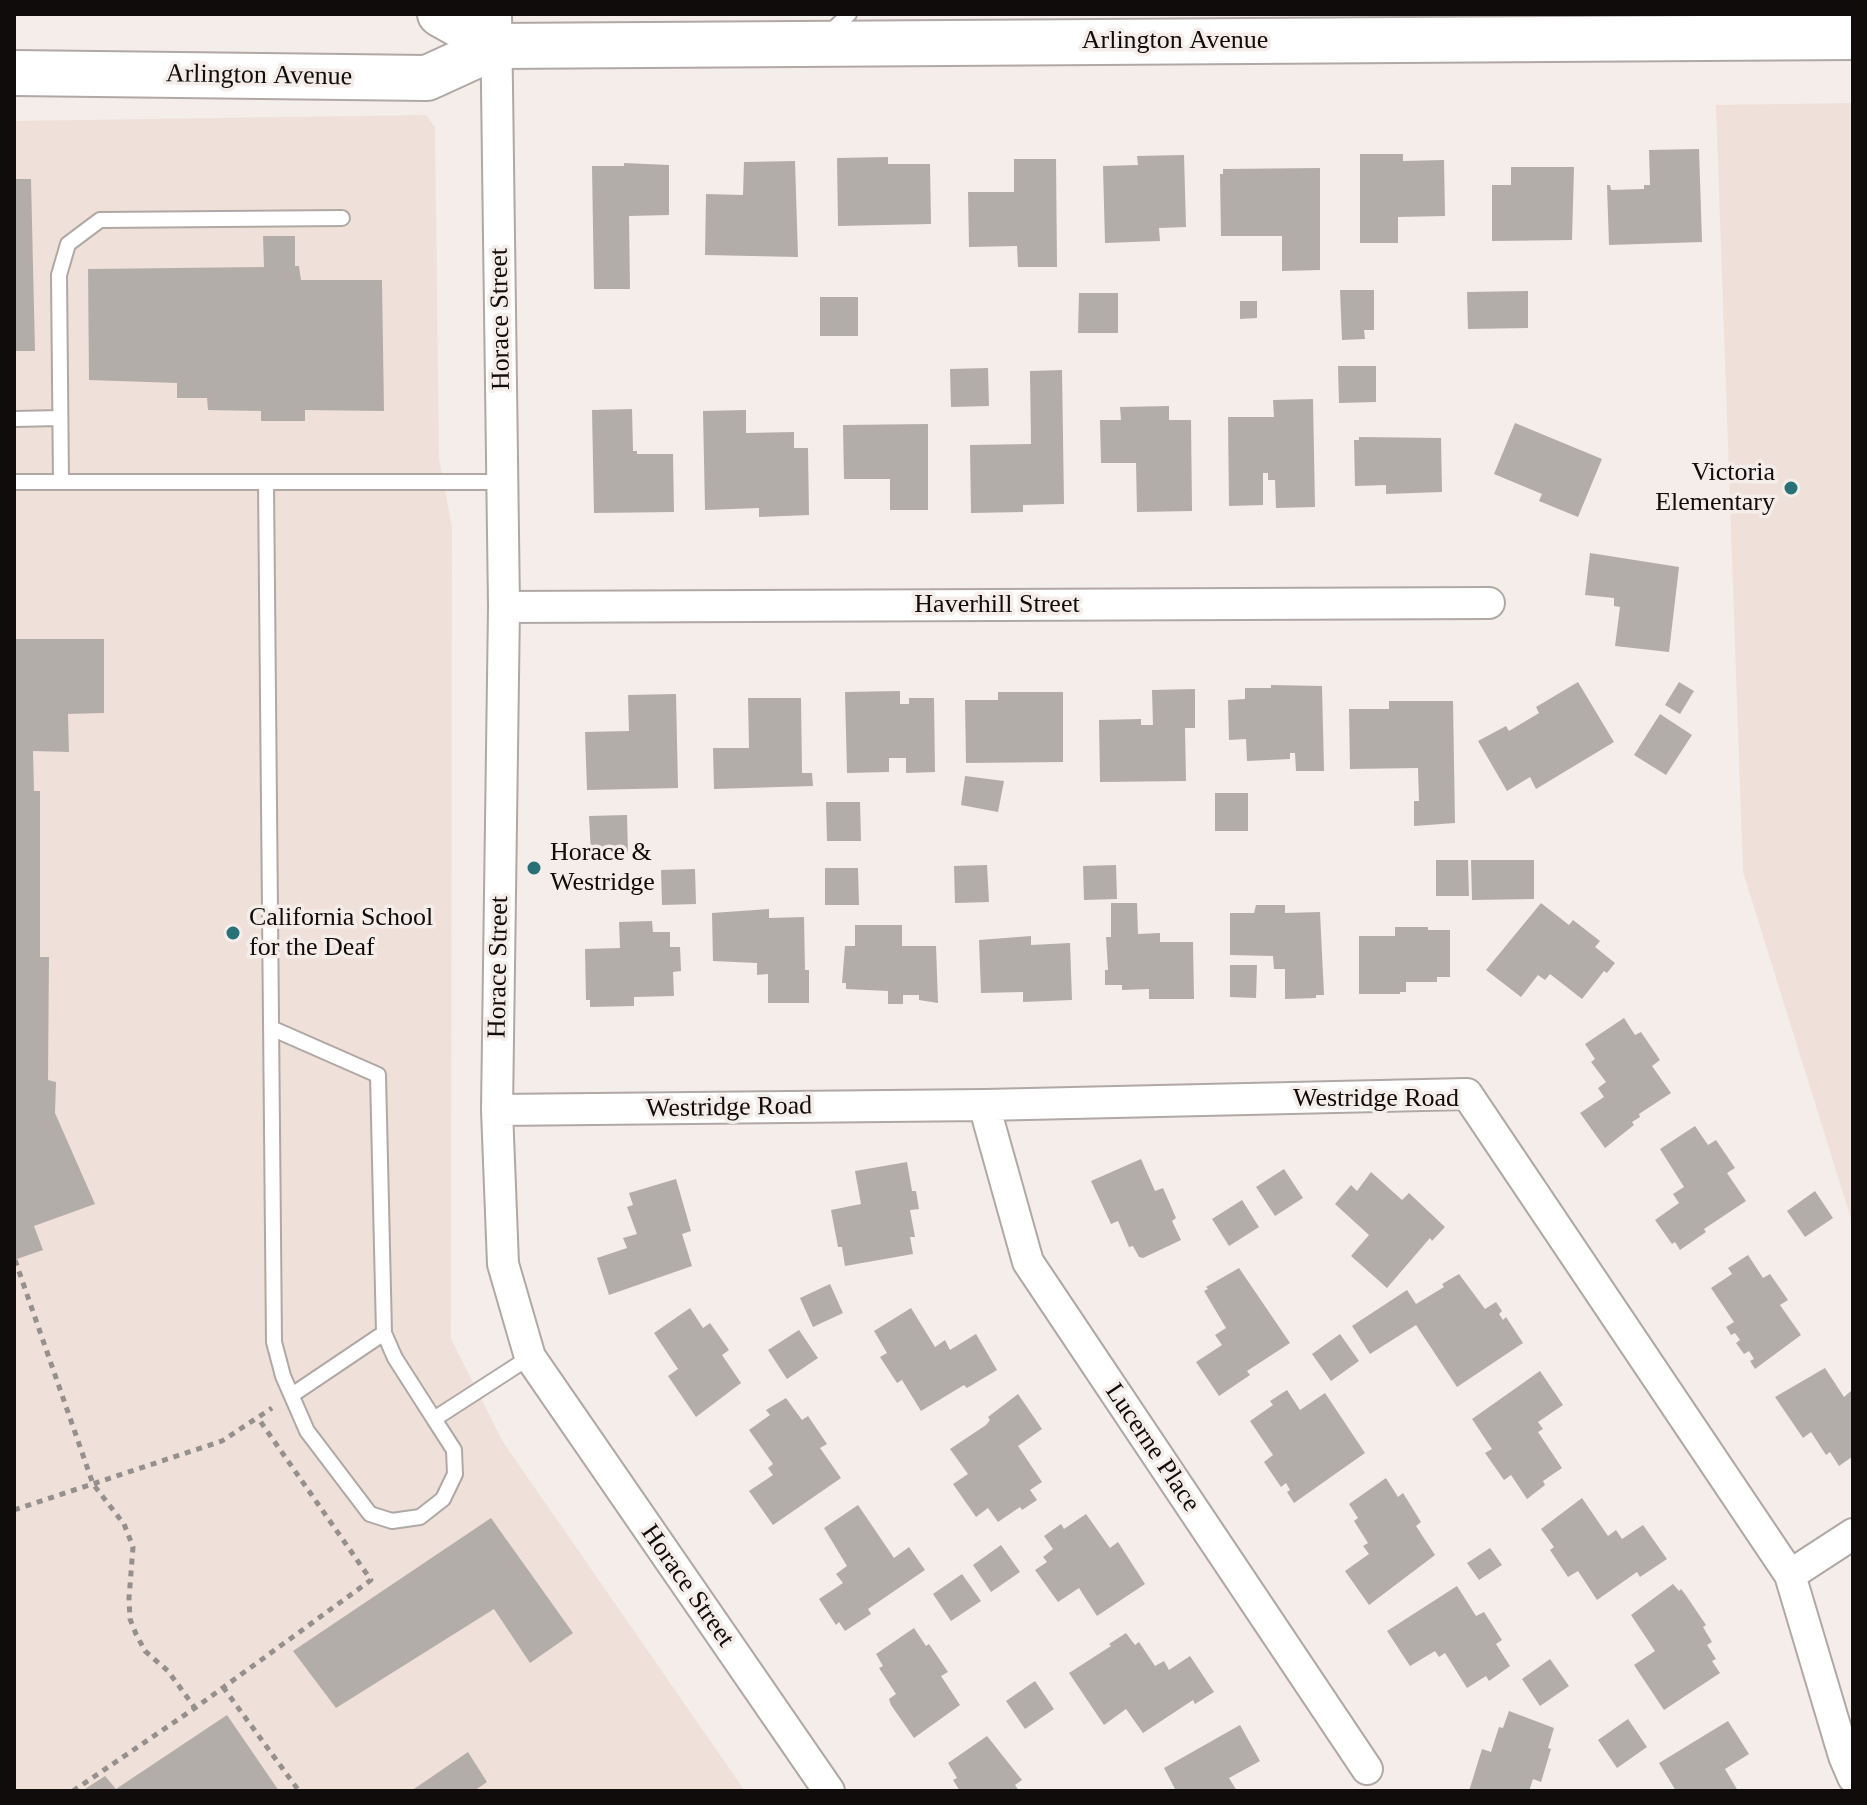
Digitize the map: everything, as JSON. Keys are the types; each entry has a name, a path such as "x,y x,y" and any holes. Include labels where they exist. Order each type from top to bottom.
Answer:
{"main road":[{"name":"Arlington Avenue","path":"440,14 497,30 817,44 1853,37"},
{"name":"Arlington Avenue","path":"14,73 427,78 497,30"}],"street":[{"name":"Horace Street","path":"497,30 504,607 497,1110 503,1264 530,1357 829,1791"},
{"name":"Haverhill Street","path":"504,607 1489,603"},
{"name":"Westridge Road","path":"497,1110 984,1105 1467,1094 1790,1575 1853,1777"},
{"name":"Lucerne Place","path":"984,1105 1028,1262 1367,1769"},
{"path":"1790,1575 1853,1534"}],"lane":[{"path":"817,44 849,14"},
{"path":"61,482 59,275 68,244 100,220 342,218"},
{"path":"14,419 60,418"},
{"path":"14,482 503,482"},
{"path":"266,482 271,1028 274,1342 307,1431 370,1514 392,1521 420,1517 443,1499 455,1474 454,1450 395,1358 384,1333 378,1075 271,1028"},
{"path":"292,1395 384,1333"},
{"path":"434,1419 530,1357"}],"path":[{"path":"15,1260 93,1484 124,1524 133,1547 129,1598 130,1619 136,1634 145,1651 168,1671 195,1708"},
{"path":"14,1510 222,1441 292,1395"},
{"path":"73,1791 195,1708 371,1580 258,1418"},
{"path":"223,1687 299,1791"}],"shaded area":[{"name":"Victoria Elementary","path":"1853,103 1853,1225 1743,872 1716,105"},
{"name":"California School for the Deaf","path":"426,115 435,127 439,459 452,527 451,1339 503,1442 745,1791 14,1791 14,121"}],"building":[{"path":"1699,149 1702,242 1609,245 1607,185 1611,190 1644,189 1644,185 1650,185 1649,150"},
{"path":"1360,154 1403,154 1403,161 1444,160 1445,216 1398,217 1398,243 1360,243"},
{"path":"1184,155 1186,227 1159,228 1160,241 1105,243 1103,166 1138,165 1137,156"},
{"path":"888,157 888,164 930,164 931,224 838,226 837,158"},
{"path":"1014,159 1056,159 1057,267 1018,267 1017,246 969,247 968,192 1014,192"},
{"path":"795,161 798,257 705,255 706,194 743,195 744,162"},
{"path":"624,163 669,165 669,215 629,216 630,289 594,289 592,166 624,166"},
{"path":"1511,167 1574,167 1572,240 1492,241 1492,185 1511,185"},
{"path":"1320,168 1320,270 1282,271 1282,236 1221,236 1220,174 1223,174 1223,169"},
{"path":"14,179 31,179 35,351 14,351"},
{"path":"263,236 295,236 295,266 299,266 301,280 382,280 384,411 305,410 305,421 261,421 261,411 208,410 207,398 177,398 177,383 89,380 88,269 264,267"},
{"path":"1340,290 1374,290 1374,330 1364,330 1365,339 1342,340"},
{"path":"1528,291 1528,328 1468,329 1467,292"},
{"path":"1079,293 1118,293 1118,333 1078,333"},
{"path":"820,297 858,297 858,336 820,336"},
{"path":"1240,301 1257,301 1257,318 1240,319"},
{"path":"1338,366 1376,366 1376,402 1339,403"},
{"path":"988,368 989,406 951,407 950,369"},
{"path":"1062,370 1064,504 1023,505 1023,512 971,513 970,445 1031,444 1030,371"},
{"path":"1313,399 1315,507 1276,508 1275,480 1268,480 1268,473 1263,473 1263,505 1229,506 1228,417 1274,417 1273,400"},
{"path":"1169,406 1169,420 1191,420 1192,511 1137,512 1136,463 1101,463 1100,420 1121,420 1120,407"},
{"path":"632,409 633,451 637,454 673,454 674,512 594,513 592,410"},
{"path":"746,410 746,433 794,432 794,448 808,448 809,515 759,517 759,508 705,510 703,411"},
{"path":"1515,423 1602,459 1578,517 1539,501 1542,494 1494,474"},
{"path":"928,424 928,510 890,510 890,479 844,479 843,425"},
{"path":"1359,437 1441,438 1442,492 1386,494 1386,485 1355,486 1354,440 1359,440"},
{"path":"1590,553 1679,567 1669,652 1615,646 1620,607 1614,606 1614,598 1585,595"},
{"path":"14,639 104,639 104,713 68,714 69,752 33,751 34,791 40,791 40,957 49,957 48,1080 56,1082 55,1113 95,1204 34,1226 43,1250 14,1260"},
{"path":"1578,682 1614,742 1536,789 1530,777 1507,791 1478,741 1506,726 1509,731 1539,713 1536,707"},
{"path":"1679,682 1694,691 1680,714 1665,705"},
{"path":"1271,685 1322,686 1324,771 1296,771 1295,753 1290,753 1290,759 1247,761 1246,739 1229,740 1228,700 1245,699 1245,688 1271,688"},
{"path":"1195,689 1195,728 1185,728 1186,781 1100,782 1099,720 1141,719 1141,725 1153,725 1152,690"},
{"path":"900,691 900,704 909,704 909,698 934,698 935,772 906,773 906,758 889,758 889,772 847,773 845,692"},
{"path":"998,692 1063,692 1063,762 966,763 965,700 998,700"},
{"path":"676,694 678,788 587,790 585,732 629,731 628,695"},
{"path":"748,698 801,698 802,773 812,773 813,786 714,789 713,748 749,748"},
{"path":"1389,701 1453,701 1455,823 1414,826 1414,801 1419,801 1418,768 1350,769 1349,709 1389,709"},
{"path":"1660,714 1692,735 1666,775 1634,755"},
{"path":"965,776 1004,781 998,812 961,805"},
{"path":"1215,793 1248,793 1248,831 1215,831"},
{"path":"826,802 860,802 861,841 827,841"},
{"path":"627,815 628,852 591,853 589,816"},
{"path":"1436,860 1468,860 1469,896 1436,896"},
{"path":"1471,860 1534,860 1534,899 1472,900"},
{"path":"987,865 989,902 955,903 954,866"},
{"path":"1116,865 1117,899 1084,900 1083,866"},
{"path":"825,868 858,868 859,905 825,905"},
{"path":"695,869 696,904 662,905 661,870"},
{"path":"1111,903 1137,903 1138,934 1160,933 1160,942 1193,942 1194,999 1149,999 1149,989 1122,990 1122,985 1105,985 1105,970 1108,970 1106,937 1111,937"},
{"path":"1541,903 1569,925 1573,920 1600,941 1595,947 1615,963 1607,973 1604,971 1582,999 1550,974 1545,980 1538,975 1521,997 1486,970"},
{"path":"1256,905 1285,905 1285,913 1320,912 1324,995 1285,999 1285,969 1274,969 1273,956 1230,955 1230,913 1254,913"},
{"path":"769,909 769,918 804,917 809,1003 768,1003 768,974 757,975 757,963 713,961 712,913"},
{"path":"652,921 653,932 670,932 670,947 680,947 681,971 673,972 674,996 634,997 634,1006 590,1007 590,1000 586,1000 585,949 620,948 619,922"},
{"path":"855,925 902,925 902,946 936,946 938,1003 919,1000 919,995 903,995 903,1004 888,1004 888,991 846,989 846,983 842,983 845,946 855,946"},
{"path":"1395,927 1450,930 1450,977 1437,977 1437,982 1406,982 1406,992 1400,994 1359,994 1359,936 1395,936"},
{"path":"1031,936 1031,945 1070,943 1072,1000 1023,1002 1023,992 981,993 979,940"},
{"path":"1230,965 1257,965 1256,998 1230,997"},
{"path":"1624,1018 1635,1035 1641,1032 1660,1060 1652,1066 1671,1093 1639,1114 1640,1117 1632,1122 1634,1125 1605,1148 1580,1113 1604,1097 1598,1088 1606,1082 1591,1062 1595,1059 1585,1044"},
{"path":"1695,1126 1708,1145 1716,1140 1735,1168 1727,1173 1746,1201 1704,1229 1706,1232 1680,1250 1655,1220 1679,1203 1673,1194 1684,1187 1660,1149"},
{"path":"1141,1159 1155,1191 1163,1188 1176,1218 1172,1221 1181,1240 1143,1258 1139,1257 1133,1246 1129,1247 1118,1221 1111,1224 1091,1181"},
{"path":"907,1162 919,1209 910,1210 915,1237 910,1237 913,1254 845,1266 831,1210 861,1204 855,1171"},
{"path":"1284,1169 1303,1198 1275,1216 1256,1187"},
{"path":"1371,1172 1402,1200 1409,1193 1445,1227 1432,1241 1430,1238 1387,1288 1351,1256 1369,1235 1335,1204 1351,1185 1357,1191"},
{"path":"676,1179 691,1231 682,1234 692,1266 609,1295 597,1258 627,1248 623,1238 637,1234 627,1207 633,1205 629,1193"},
{"path":"1815,1191 1833,1218 1805,1237 1787,1211"},
{"path":"1242,1200 1259,1227 1229,1246 1212,1219"},
{"path":"1748,1255 1763,1278 1770,1274 1788,1300 1780,1305 1801,1335 1755,1369 1749,1351 1744,1354 1736,1343 1740,1340 1735,1333 1731,1335 1726,1327 1734,1322 1711,1288 1732,1274 1728,1268"},
{"path":"1239,1268 1290,1343 1247,1371 1250,1375 1219,1396 1196,1362 1222,1345 1215,1335 1226,1328 1204,1291"},
{"path":"1459,1274 1485,1309 1496,1302 1502,1311 1499,1314 1503,1320 1506,1317 1523,1343 1457,1387 1416,1325 1370,1354 1352,1326 1407,1290 1416,1304"},
{"path":"830,1284 843,1313 813,1327 800,1298"},
{"path":"690,1308 703,1328 710,1323 729,1350 722,1355 741,1383 696,1417 668,1376 678,1369 654,1333"},
{"path":"911,1308 935,1347 945,1340 950,1350 976,1334 997,1370 967,1388 964,1385 921,1411 902,1380 897,1383 880,1357 887,1353 874,1331"},
{"path":"799,1330 818,1358 787,1379 768,1350"},
{"path":"1340,1334 1359,1361 1331,1381 1312,1354"},
{"path":"1825,1368 1844,1397 1851,1391 1853,1394 1852,1457 1839,1466 1830,1452 1826,1455 1811,1432 1803,1438 1775,1397"},
{"path":"1540,1371 1563,1405 1538,1422 1543,1429 1538,1432 1562,1468 1543,1481 1545,1485 1527,1499 1511,1475 1504,1480 1485,1453 1492,1449 1472,1419"},
{"path":"1287,1390 1300,1410 1325,1393 1365,1453 1294,1503 1287,1492 1290,1490 1286,1483 1281,1487 1264,1462 1273,1455 1250,1421 1273,1405 1270,1401"},
{"path":"1018,1394 1042,1429 1018,1446 1042,1482 1030,1490 1037,1500 998,1522 988,1508 976,1517 953,1484 968,1474 950,1449 986,1425 990,1420 988,1417"},
{"path":"786,1398 802,1420 808,1416 827,1444 820,1448 841,1478 773,1525 749,1491 773,1475 768,1468 773,1464 749,1430 770,1415 766,1410"},
{"path":"1386,1478 1398,1497 1403,1493 1421,1522 1416,1526 1435,1555 1369,1605 1345,1571 1369,1554 1363,1546 1368,1543 1354,1521 1358,1518 1349,1504"},
{"path":"1582,1498 1608,1536 1616,1530 1622,1539 1643,1525 1667,1559 1640,1577 1637,1572 1597,1600 1578,1571 1568,1577 1550,1550 1554,1547 1541,1529"},
{"path":"858,1505 894,1558 909,1547 925,1570 868,1609 871,1614 845,1631 839,1622 836,1625 819,1599 843,1583 836,1574 847,1566 824,1528"},
{"path":"1086,1514 1110,1548 1118,1542 1145,1584 1097,1616 1079,1588 1058,1602 1035,1570 1047,1562 1043,1557 1053,1549 1044,1536 1061,1524 1064,1529"},
{"path":"491,1518 573,1633 530,1663 494,1609 336,1708 293,1651"},
{"path":"1001,1545 1020,1572 991,1592 973,1565"},
{"path":"1490,1548 1502,1565 1479,1580 1467,1563"},
{"path":"962,1574 981,1601 951,1621 933,1594"},
{"path":"1673,1584 1679,1591 1681,1589 1706,1625 1703,1627 1712,1642 1707,1645 1720,1673 1664,1710 1634,1665 1655,1651 1631,1615"},
{"path":"1457,1586 1476,1616 1484,1612 1502,1640 1496,1644 1510,1666 1489,1681 1486,1676 1467,1688 1445,1653 1439,1657 1435,1651 1410,1666 1387,1631"},
{"path":"914,1628 948,1672 941,1676 960,1705 914,1738 891,1705 889,1699 896,1694 879,1668 883,1666 876,1654"},
{"path":"1126,1633 1135,1645 1139,1642 1155,1666 1164,1661 1169,1670 1190,1656 1214,1692 1195,1704 1193,1700 1143,1733 1126,1709 1104,1725 1069,1673"},
{"path":"1550,1659 1569,1686 1540,1706 1522,1679"},
{"path":"1035,1681 1054,1709 1025,1729 1006,1701"},
{"path":"1509,1711 1554,1728 1541,1782 1533,1779 1529,1791 1469,1791 1482,1749 1491,1752 1499,1727 1503,1728"},
{"path":"227,1715 279,1791 82,1791 105,1776 116,1789"},
{"path":"1628,1719 1647,1747 1617,1768 1598,1740"},
{"path":"1728,1721 1749,1754 1725,1769 1738,1791 1676,1791 1659,1763"},
{"path":"1240,1725 1260,1761 1229,1778 1237,1791 1176,1791 1164,1768"},
{"path":"987,1736 1022,1780 1015,1785 1019,1791 960,1791 953,1780 957,1778 948,1763"},
{"path":"468,1752 487,1782 474,1791 411,1791"}],"place":[{"name":"Victoria Elementary","path":"1791,488"},
{"name":"Horace & Westridge","path":"534,868"},
{"name":"California School for the Deaf","path":"233,933"}]}
